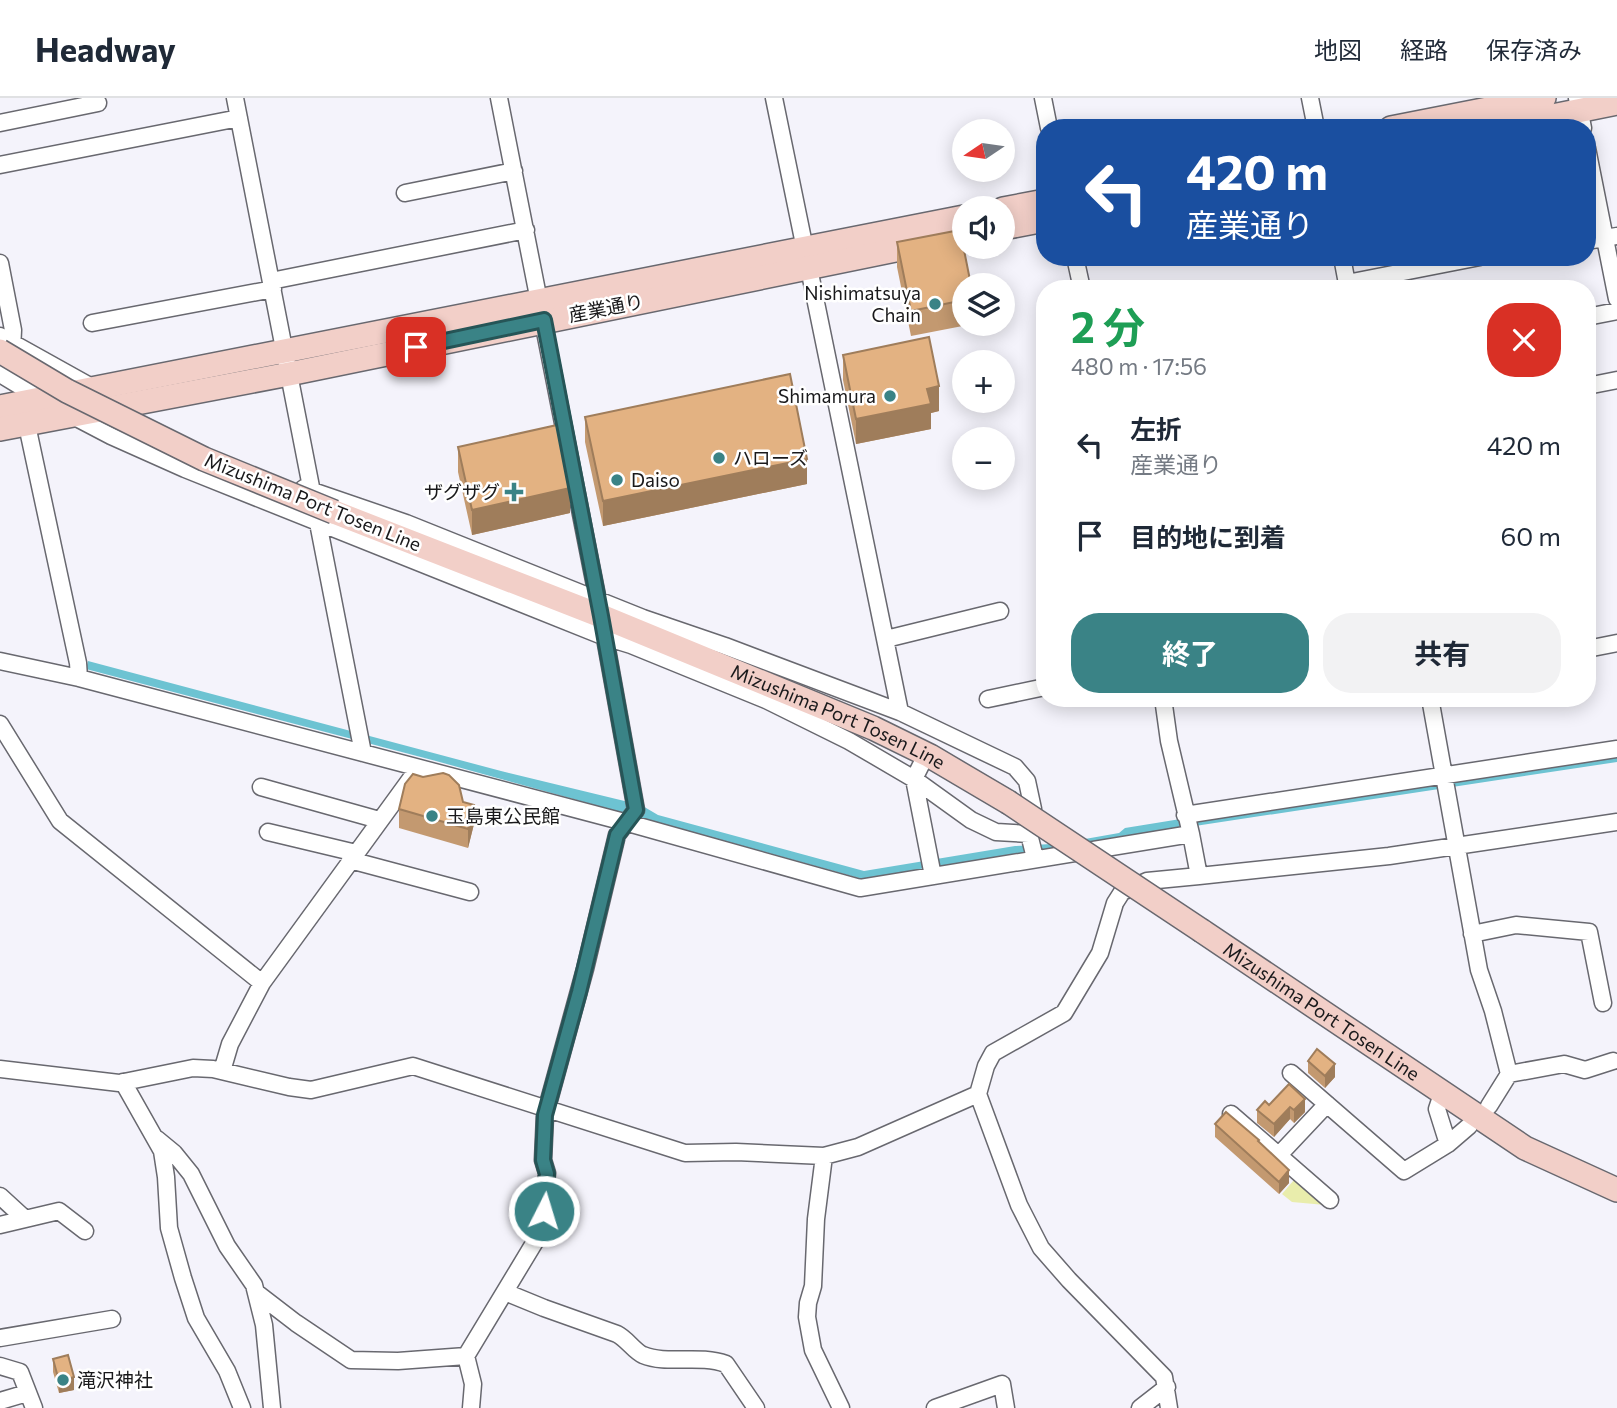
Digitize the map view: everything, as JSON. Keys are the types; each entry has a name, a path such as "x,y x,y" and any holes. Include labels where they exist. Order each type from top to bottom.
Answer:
{"street":[{"path":"235,98 314,492 327,518 363,753"},
{"path":"471,1408 473,1384 466,1356 542,1230 547,1174 543,1160 545,1115 549,1108 617,835 636,810 542,310 499,98"},
{"path":"774,98 900,712"},
{"path":"1044,98 1048,119"},
{"path":"1310,98 1314,119"},
{"path":"1437,119 1545,98"},
{"path":"0,123 98,103"},
{"path":"1542,119 1617,103"},
{"path":"0,165 239,118"},
{"path":"405,193 514,171"},
{"path":"1596,181 1611,237 1617,299"},
{"path":"1015,207 1036,203"},
{"name":"産業通り","path":"806,259 952,220"},
{"path":"1015,226 1036,222"},
{"path":"92,323 526,230"},
{"name":"産業通り","path":"0,429 21,403 93,387 285,351 542,310 806,259 952,238"},
{"path":"0,263 13,330 4,344 21,403 78,663 79,678"},
{"path":"1375,280 1439,266"},
{"name":"産業通り","path":"21,403 69,414 122,407 289,374 542,310"},
{"path":"1596,315 1617,311"},
{"path":"4,344 93,387 122,407 163,429 314,492 406,523 601,618 631,645 766,701 917,772 971,820 996,832 1029,834"},
{"name":"Mizushima Port Tosen Line","path":"4,344 67,391 327,518 601,618 873,728 930,757 1008,802 1525,1147 1617,1190"},
{"path":"0,374 21,403"},
{"path":"1596,384 1617,380"},
{"path":"69,414 111,436 327,518"},
{"path":"886,639 1000,611"},
{"path":"601,618 643,618 725,646 900,712 935,736 1015,767 1027,780 1033,809 1029,834 1035,858"},
{"path":"1596,647 1617,643"},
{"path":"0,661 79,678 628,823 860,888 1191,834"},
{"path":"988,699 1036,689"},
{"path":"1164,707 1169,741 1199,876"},
{"path":"1432,707 1479,970 1509,1074 1489,1106"},
{"path":"0,724 60,821 262,983"},
{"path":"1185,815 1617,749"},
{"path":"222,1071 230,1044 262,983 418,768"},
{"path":"917,772 933,876"},
{"path":"261,787 380,820"},
{"path":"1169,1408 1164,1377 1041,1248 1019,1205 978,1094 986,1066 993,1053 1065,1013 1100,953 1115,903 1122,892 1147,881 1298,867 1456,847 1617,822"},
{"path":"268,832 470,892"},
{"path":"1472,934 1516,925 1590,932 1603,1003"},
{"path":"1509,1074 1564,1064 1585,1070 1613,1061"},
{"path":"0,1069 82,1081 123,1082 192,1068 222,1071 311,1090 413,1066 685,1153 736,1152 824,1156 858,1147 978,1094"},
{"path":"1291,1073 1404,1171 1448,1144 1469,1126"},
{"path":"123,1082 162,1151 169,1228 183,1278 196,1318 221,1359 242,1408"},
{"path":"1442,1094 1437,1109 1448,1144"},
{"path":"1279,1155 1327,1104"},
{"path":"1231,1114 1330,1200"},
{"path":"150,1132 174,1153 191,1174 227,1246 254,1285 264,1325 272,1408"},
{"path":"824,1156 816,1219 813,1286 807,1317 813,1350 841,1408"},
{"path":"0,1196 24,1218"},
{"path":"0,1225 59,1211 85,1231"},
{"path":"505,1292 617,1334 628,1340 640,1354 703,1359 726,1364 756,1408"},
{"path":"257,1293 351,1360 466,1356"},
{"path":"0,1338 112,1320"},
{"path":"0,1366 20,1372 34,1408"},
{"path":"935,1408 1002,1384 1006,1408"},
{"path":"1140,1408 1167,1387"},
{"path":"0,1401 27,1393"}],"green space":[{"path":"1294,1180 1325,1205 1292,1202 1282,1194"}],"water":[{"path":"88,661 501,771 641,805 658,815 864,871 1015,846 1085,839 1119,833 1125,828 1193,817 1617,755 1617,762 1195,826 1181,825 1178,830 925,868 866,880 436,761 86,669"}],"building":[{"path":"952,232 952,259 966,259 969,273 952,273 952,302 911,311 897,242"},
{"path":"929,337 939,386 927,389 931,404 856,419 843,355"},
{"path":"790,374 807,459 603,501 585,417"},
{"path":"557,425 570,488 472,510 458,447"},
{"path":"443,773 459,785 463,802 474,805 468,829 399,809 405,784 413,774 423,777"},
{"path":"1317,1049 1335,1064 1325,1076 1308,1061"},
{"path":"1289,1084 1305,1099 1294,1110 1290,1107 1274,1124 1257,1110 1265,1101 1269,1105"},
{"path":"1226,1112 1289,1170 1279,1182 1215,1124"},
{"path":"68,1355 74,1377 59,1381 53,1359"}],"place":[{"name":"Nishimatsuya Chain","path":"935,304"},
{"name":"Shimamura","path":"890,396"},
{"name":"ハローズ","path":"719,458"},
{"name":"Daiso","path":"617,480"},
{"name":"ザグザグ","path":"514,492"},
{"name":"玉島東公民館","path":"432,816"},
{"name":"滝沢神社","path":"63,1380"}],"route":[{"path":"416,347 544,320 636,810 617,835 579,992 545,1115 543,1160 547,1174 544,1211"}]}
